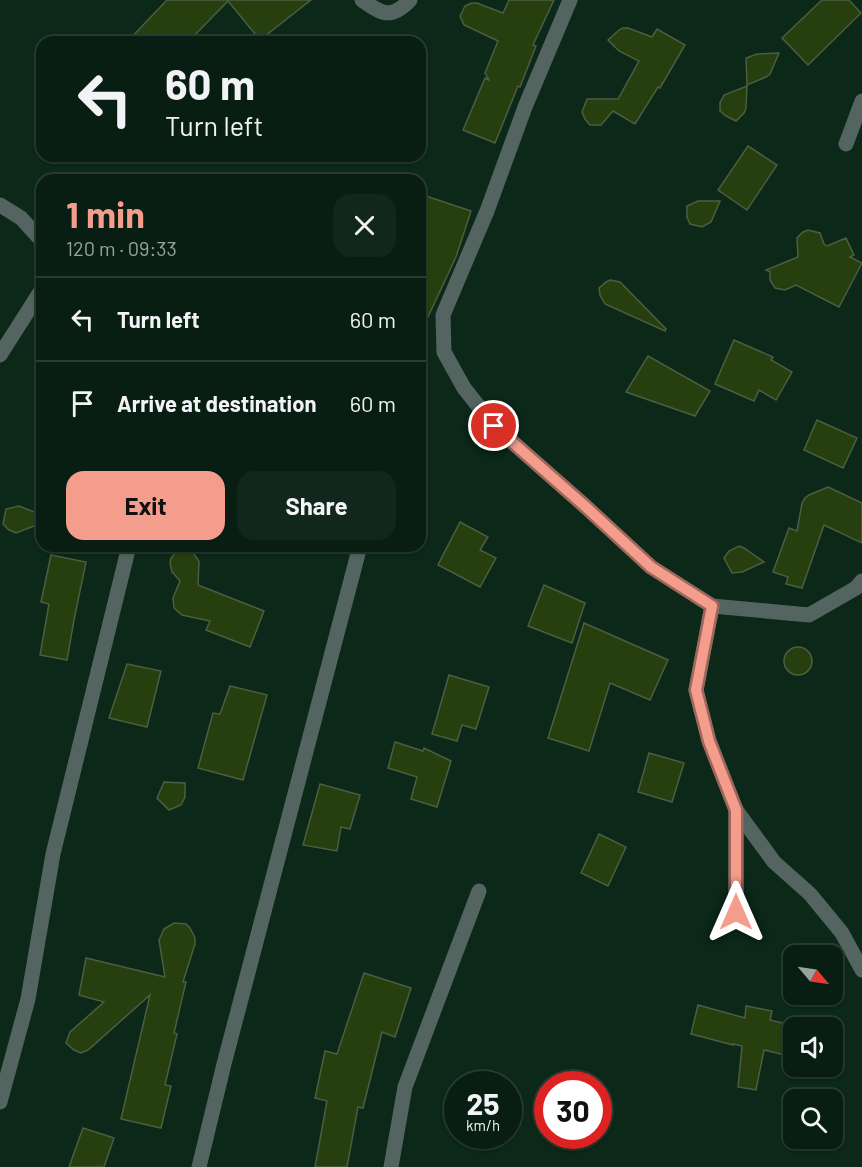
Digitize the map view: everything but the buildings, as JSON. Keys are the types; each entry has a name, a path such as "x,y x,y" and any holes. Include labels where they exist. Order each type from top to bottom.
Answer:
{"street":[{"path":"362,0 378,11 391,13 410,0"},
{"path":"570,0 525,107 487,211 443,315 444,352 464,388 494,426 651,567 712,606 809,615 856,588 862,581"},
{"path":"846,144 862,101"},
{"path":"0,205 21,218 36,234"},
{"path":"0,355 36,298"},
{"path":"0,1102 28,999 52,854 128,552"},
{"path":"199,1167 358,552"},
{"path":"712,606 696,690 709,741 736,810 774,862 810,894 842,933 862,970"},
{"path":"736,810 736,912"},
{"path":"391,1167 405,1087 479,891"}],"route":[{"path":"494,426 651,567 712,606 696,690 709,741 736,810 736,912"}]}
